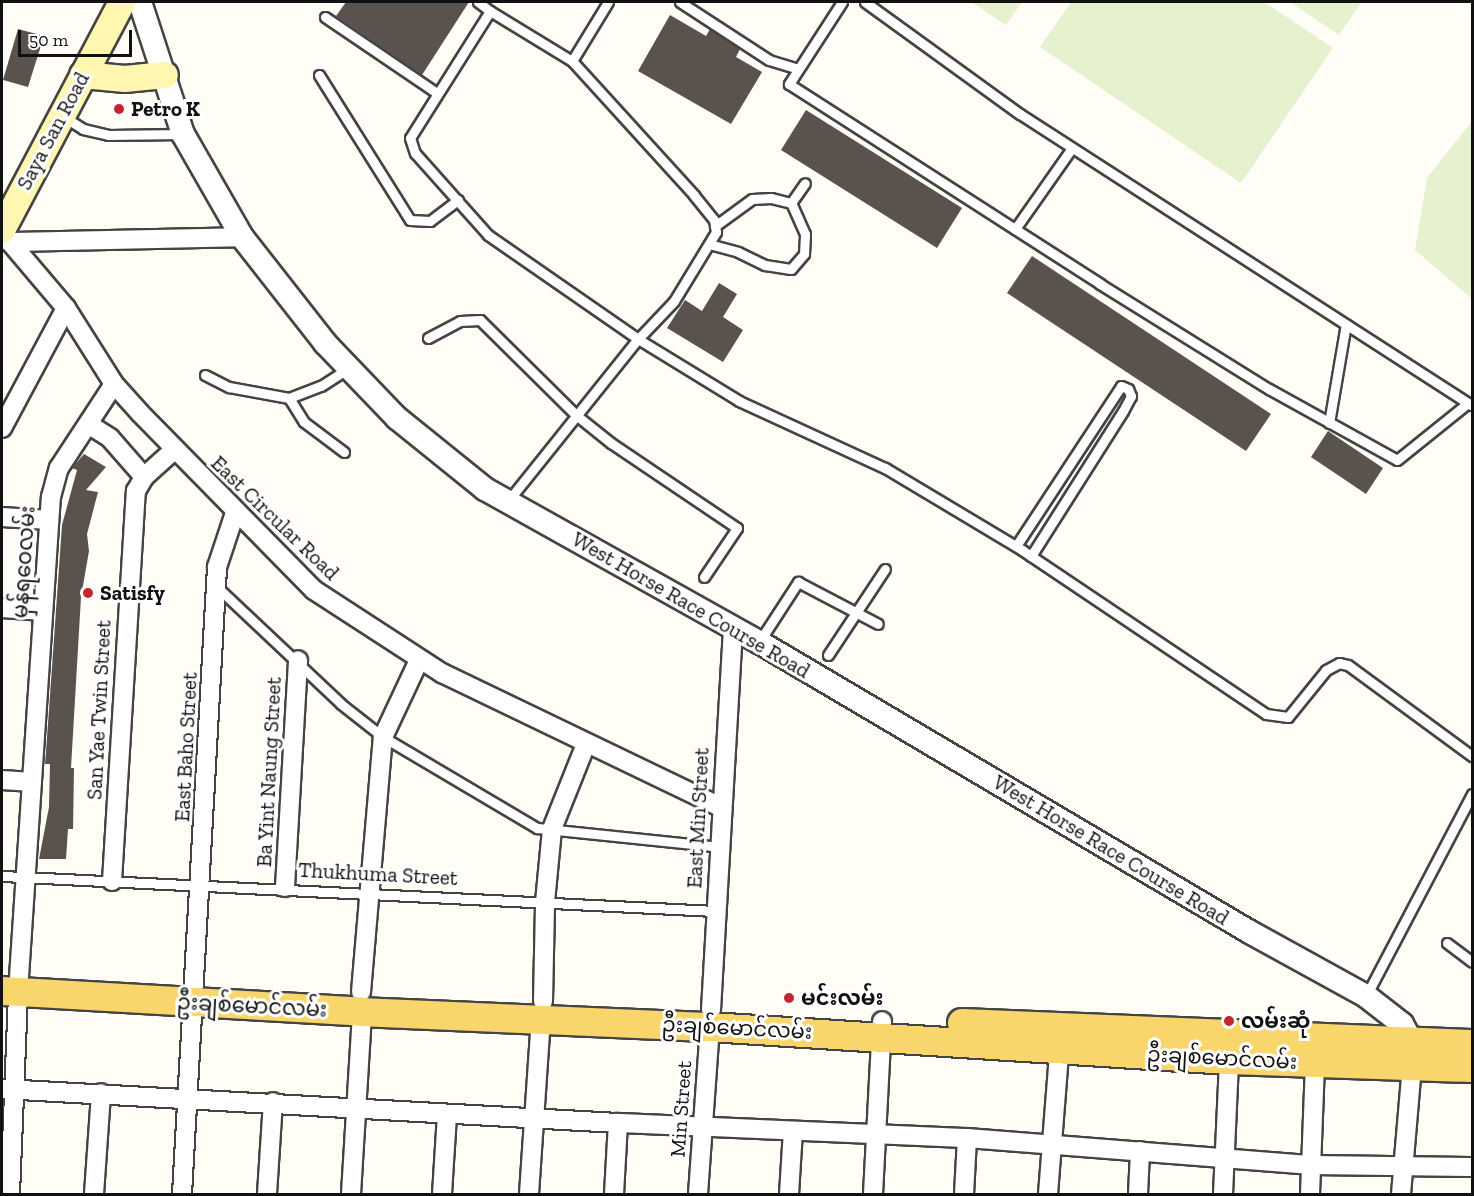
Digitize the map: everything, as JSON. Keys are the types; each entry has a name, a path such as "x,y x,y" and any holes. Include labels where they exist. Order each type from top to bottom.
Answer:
{"main road":[{"name":"Saya San Road","path":"4,236 61,115 122,2"},
{"path":"83,75 125,79 165,75"},
{"name":"ဦးချစ်မောင်လမ်း","path":"10,984 194,995 1059,1036 1229,1060 1315,1064 1412,1054 1473,1044"},
{"path":"1059,1036 1412,1054"},
{"name":"ဦးချစ်မောင်လမ်း","path":"1412,1054 1473,1068"}],"street":[{"name":"West Horse Race Course Road","path":"140,2 183,134 242,237 349,368 397,418 485,489 759,642 1248,931 1366,996 1402,1024 1412,1054"},
{"path":"4,236 242,237"},
{"name":"East Circular Road","path":"4,236 66,308 114,384 235,513 314,590 419,660 586,744 720,807"},
{"path":"2,428 42,348 66,308"},
{"name":"မှန်ရဝေလမ်း","path":"10,1194 8,1089 10,984 25,877 49,520 59,468 114,384"},
{"path":"88,424 110,438 144,477"},
{"name":"San Yae Twin Street","path":"112,881 124,648 136,490 144,477 174,450"},
{"name":"East Baho Street","path":"182,1194 201,886 217,567 235,513"},
{"path":"2,517 49,520"},
{"path":"2,608 43,611"},
{"name":"East Min Street","path":"710,1019 720,848 720,807 733,628"},
{"name":"Ba Yint Naung Street","path":"285,887 298,660"},
{"path":"351,1194 368,893 382,737 419,660"},
{"path":"529,1194 542,1010 545,902 552,829 586,744"},
{"path":"2,780 32,782"},
{"name":"Min Street","path":"698,1194 710,1019"},
{"path":"873,1194 882,1029"},
{"path":"1048,1194 1059,1036"},
{"path":"1401,1194 1412,1054"},
{"path":"1223,1194 1229,1060"},
{"path":"1310,1194 1315,1064"},
{"path":"8,1089 187,1097 618,1123 967,1138 1312,1165 1403,1168 1473,1167"},
{"path":"94,1194 101,1094"},
{"path":"267,1194 273,1102"},
{"path":"442,1194 447,1114"},
{"path":"614,1194 618,1123"},
{"path":"789,1194 793,1131"},
{"path":"964,1194 967,1138"},
{"path":"1137,1194 1140,1151"}],"lane":[{"path":"478,2 572,61 694,195 715,226"},
{"path":"572,61 608,2"},
{"path":"680,2 769,60 798,69"},
{"path":"842,2 789,84 1015,229 1329,423 1397,460 1470,404 1072,148 865,2"},
{"path":"490,10 410,138 415,153 488,235 638,339 739,401 885,468 1016,546 1266,714 1288,717 1326,670 1339,663 1348,665 1473,756"},
{"path":"325,17 437,93"},
{"path":"320,75 410,220 430,221 458,200"},
{"path":"61,115 83,129 108,135 183,134"},
{"path":"1015,229 1072,148"},
{"path":"791,203 805,183"},
{"path":"508,501 638,339 674,301 709,244 715,226 752,199 771,198 791,203"},
{"path":"709,244 738,252 765,265 791,269 804,254 805,234 791,203"},
{"path":"428,338 460,321 480,320 576,415 611,443 737,528 704,577"},
{"path":"1329,423 1346,324"},
{"path":"205,375 229,387 289,398 321,386 349,368"},
{"path":"1016,546 1121,386 1128,389 1131,396 1123,411 1031,556"},
{"path":"289,398 304,422 344,452"},
{"path":"828,655 885,569"},
{"path":"759,642 798,582 878,624"},
{"path":"217,587 298,660 341,704 382,737 537,828 720,848"},
{"path":"1366,996 1473,794"},
{"name":"Thukhuma Street","path":"2,876 201,886 285,887 716,911"},
{"path":"1446,943 1473,962"}],"green space":[{"path":"971,2 1022,2 1006,25"},
{"path":"1071,2 1264,2 1333,48 1241,183 1040,47"},
{"path":"1290,2 1362,2 1339,35"},
{"path":"1472,121 1472,299 1415,250 1427,178"}],"building":[{"path":"346,2 469,2 422,75 336,16"},
{"path":"670,15 706,36 710,29 740,49 736,57 762,72 731,124 638,71"},
{"path":"18,29 44,36 28,87 3,80"},
{"path":"806,110 962,208 937,248 781,150"},
{"path":"1032,256 1271,414 1246,451 1007,293"},
{"path":"719,283 737,294 723,317 743,330 723,362 667,328 685,300 702,311"},
{"path":"1328,431 1383,468 1366,494 1311,457"},
{"path":"84,454 106,467 86,490 98,492 87,534 89,551 81,597 71,768 74,768 73,829 68,829 66,859 39,859 49,807 50,764 45,764 62,525 77,470 72,468"}],"place":[{"name":"Petro K","path":"119,109"},
{"name":"Satisfy","path":"88,593"},
{"name":"မင်းလမ်း","path":"789,998"},
{"name":"လမ်းဆုံ","path":"1229,1021"}]}
